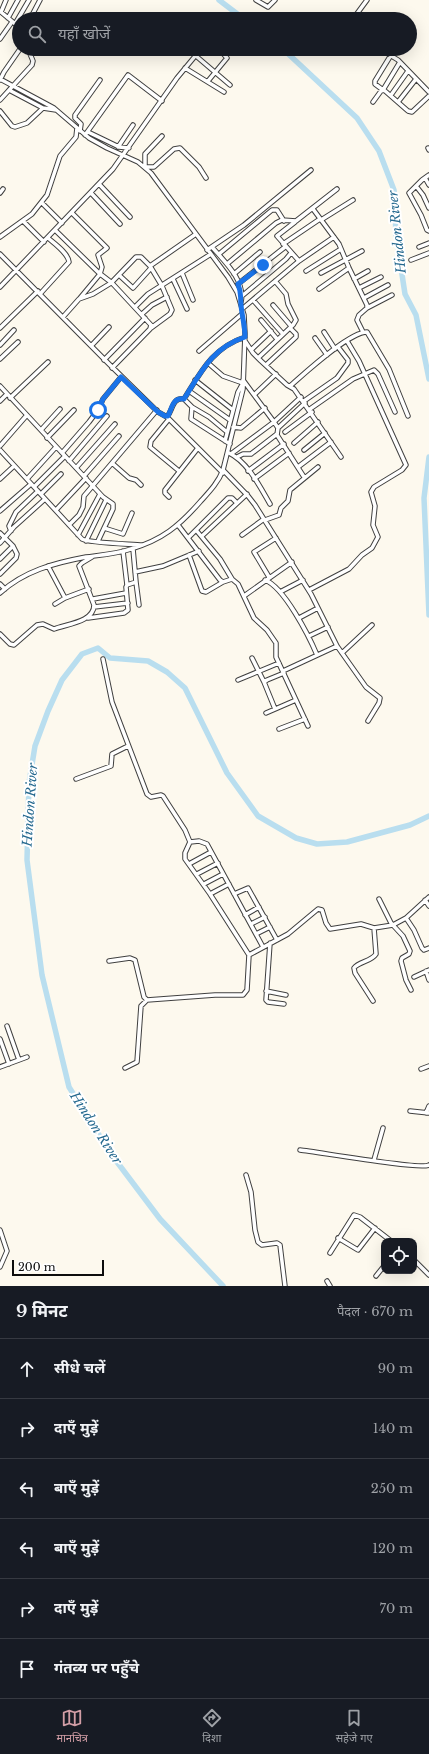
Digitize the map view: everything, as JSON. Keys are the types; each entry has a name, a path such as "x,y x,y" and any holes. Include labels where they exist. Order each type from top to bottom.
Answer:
{"street":[{"path":"6,0 1,11 12,21"},
{"path":"8,18 18,0"},
{"path":"21,12 29,0"},
{"path":"34,12 40,0"},
{"path":"256,0 268,7 275,0"},
{"path":"358,12 367,0"},
{"path":"0,39 12,25"},
{"path":"15,56 0,80 44,102 79,129 118,147 129,148"},
{"path":"0,100 32,65 33,62 31,56"},
{"path":"0,287 91,193 124,155 185,68 196,56 230,85"},
{"path":"208,81 227,58 225,56"},
{"path":"429,92 400,62 391,56 375,83 412,112 429,96"},
{"path":"373,102 383,90 400,62"},
{"path":"185,68 224,92"},
{"path":"391,95 408,71"},
{"path":"87,133 128,75 162,101"},
{"path":"398,102 416,79"},
{"path":"0,237 32,214 50,192 60,156 76,137 81,124 75,118 75,114 100,80"},
{"path":"9,90 43,108 56,110"},
{"path":"0,111 12,126 15,127 27,123 43,108"},
{"path":"118,147 133,125"},
{"path":"0,593 24,575 48,566 133,549 168,532 178,525 218,482 223,472 229,454 233,427 241,398 245,338 243,311 233,284 145,167 124,155 107,148 87,133"},
{"path":"145,167 145,154 162,136"},
{"path":"145,167 154,167 174,149 180,148 199,167 206,178"},
{"path":"207,250 244,225 310,170"},
{"path":"429,175 409,194 421,215 426,230 429,231"},
{"path":"425,178 429,185"},
{"path":"99,184 130,217"},
{"path":"416,186 423,195 429,208"},
{"path":"0,193 3,189"},
{"path":"299,260 277,236 337,189"},
{"path":"91,193 120,224"},
{"path":"238,284 284,245 321,219 352,200"},
{"path":"42,203 62,223"},
{"path":"313,209 341,249 364,298 367,308"},
{"path":"219,254 272,210 276,210 284,221"},
{"path":"63,317 100,274 102,267 98,255 106,250 106,246 72,213"},
{"path":"23,221 44,242"},
{"path":"226,264 276,223 280,221 296,221"},
{"path":"55,230 100,274 112,282 146,318 151,325 151,328"},
{"path":"119,275 132,288 151,267 196,234"},
{"path":"199,351 253,300 299,260 334,237"},
{"path":"0,328 39,293 69,262 68,258 63,252 48,238"},
{"path":"419,247 429,243"},
{"path":"212,247 234,274 242,296 241,304"},
{"path":"306,271 341,249"},
{"path":"321,273 362,250"},
{"path":"234,274 260,252"},
{"path":"242,296 286,259 291,253"},
{"path":"411,260 429,253"},
{"path":"0,254 121,377 157,410 168,418 247,494 309,590 337,646 366,687 380,698 380,702 368,721"},
{"path":"135,307 145,296 211,254"},
{"path":"79,299 93,294 112,282 138,256 151,267 162,286 172,307 172,312 151,328 112,368"},
{"path":"320,289 349,268"},
{"path":"354,279 368,271"},
{"path":"182,273 193,300"},
{"path":"359,288 381,277"},
{"path":"173,279 186,309"},
{"path":"258,358 295,322 296,317 288,304 286,294 275,281"},
{"path":"364,298 388,285"},
{"path":"363,332 358,320 359,315 367,308 392,295"},
{"path":"142,314 152,305 167,297"},
{"path":"253,300 283,334"},
{"path":"266,365 296,337 296,334 291,327 273,305"},
{"path":"104,360 146,318"},
{"path":"261,320 277,339"},
{"path":"91,346 109,327"},
{"path":"0,345 14,330"},
{"path":"251,350 271,331"},
{"path":"237,457 243,454 252,454 277,434 278,428 305,402 337,378 348,363 348,360 324,332"},
{"path":"290,386 327,355 347,341 363,332 368,333 384,359 408,416"},
{"path":"245,338 251,350 258,358 287,385 294,389 301,397 341,456"},
{"path":"184,399 195,380 217,352 222,348 245,338"},
{"path":"315,338 327,355"},
{"path":"309,590 349,569 375,544 378,537 373,526 375,506 371,492 374,487 402,470 406,465 365,374 347,341"},
{"path":"0,359 18,342"},
{"path":"10,398 48,362"},
{"path":"208,363 223,376 243,381 255,394 278,428"},
{"path":"285,432 311,410 353,379 372,370 375,371 395,412"},
{"path":"255,394 276,374"},
{"path":"62,453 89,422 98,410 103,399 121,377"},
{"path":"195,380 233,410"},
{"path":"225,441 238,392 243,381"},
{"path":"0,386 100,494 114,506 98,541"},
{"path":"189,390 230,420"},
{"path":"0,401 7,394"},
{"path":"229,454 274,422 301,397"},
{"path":"179,471 150,447 151,441 168,418 174,402 178,399 184,399 192,407 209,417 227,432"},
{"path":"192,407 191,419 230,444"},
{"path":"233,427 241,428 265,408"},
{"path":"41,430 60,409"},
{"path":"47,438 74,410"},
{"path":"69,525 79,515 83,507 84,496 157,410"},
{"path":"0,446 27,415"},
{"path":"69,461 107,416"},
{"path":"294,443 318,422"},
{"path":"76,468 115,424"},
{"path":"277,434 304,477"},
{"path":"304,450 326,434"},
{"path":"56,510 119,436"},
{"path":"298,467 331,442"},
{"path":"248,471 284,444"},
{"path":"27,479 56,447"},
{"path":"169,497 165,493 165,490 198,448"},
{"path":"0,450 78,535 86,541 143,545"},
{"path":"254,479 289,453"},
{"path":"229,454 237,457 254,479 270,504"},
{"path":"0,512 65,456"},
{"path":"112,463 129,478 136,480 141,485"},
{"path":"0,479 14,466"},
{"path":"242,535 264,519 279,515 281,508 288,501 290,490 318,467"},
{"path":"11,531 9,526 13,516 61,474"},
{"path":"78,535 100,494"},
{"path":"202,536 247,494"},
{"path":"188,538 228,498 232,498 237,504"},
{"path":"0,543 45,499"},
{"path":"86,541 106,500"},
{"path":"104,528 123,534 132,513"},
{"path":"178,525 223,582"},
{"path":"196,530 238,584 254,618 267,630 274,640 276,646 275,654 308,726"},
{"path":"0,533 12,546 17,556 0,574"},
{"path":"276,538 254,552 267,578 280,592 299,618 317,655"},
{"path":"0,559 12,546"},
{"path":"133,549 139,605"},
{"path":"0,634 10,644 14,645 37,625 43,624 54,629 88,618 124,613 128,610 128,603 123,551"},
{"path":"135,572 163,566 199,551"},
{"path":"88,618 94,607 93,599 79,566 94,556"},
{"path":"189,556 202,591 206,592 232,578"},
{"path":"244,596 267,578 292,562"},
{"path":"48,566 65,598"},
{"path":"280,592 303,580"},
{"path":"127,585 136,582"},
{"path":"0,584 5,589"},
{"path":"56,604 65,598 89,589"},
{"path":"93,599 126,593"},
{"path":"94,607 128,603"},
{"path":"299,618 318,608"},
{"path":"342,652 372,625"},
{"path":"309,636 328,627"},
{"path":"264,682 337,646"},
{"path":"252,658 275,709"},
{"path":"103,659 112,702 147,794 151,797 163,796 185,830 190,842 185,856 189,864 204,884 249,955 247,990 245,995 147,1000 143,1003 141,1006 137,1062 125,1068"},
{"path":"238,680 279,663"},
{"path":"266,713 296,700"},
{"path":"279,729 305,719"},
{"path":"76,779 109,767 112,764 112,754 128,746"},
{"path":"190,842 203,842 207,844 263,947"},
{"path":"189,864 211,852"},
{"path":"197,874 218,863"},
{"path":"204,884 223,874"},
{"path":"210,894 229,884"},
{"path":"234,894 248,888 277,940"},
{"path":"249,955 288,934 319,909 322,910 326,923 330,929 361,924 374,928 393,925 406,918 429,897"},
{"path":"379,899 393,925 402,936 410,951 409,954 402,958 401,961 406,980 411,990"},
{"path":"425,900 429,906"},
{"path":"245,915 259,907"},
{"path":"251,924 265,917"},
{"path":"406,918 414,930 422,948 424,950 429,948"},
{"path":"256,934 270,927"},
{"path":"373,1001 354,968 356,965 373,958 376,954 374,928"},
{"path":"270,943 266,1001 284,1004"},
{"path":"109,961 130,958 135,960 144,997 147,1000"},
{"path":"414,977 428,971 429,980"},
{"path":"266,991 286,994"},
{"path":"6,1026 19,1060"},
{"path":"0,1039 9,1064"},
{"path":"0,1053 4,1051"},
{"path":"0,1067 27,1057"},
{"path":"421,1069 429,1066"},
{"path":"410,1111 428,1113 429,1106"},
{"path":"374,1160 383,1128"},
{"path":"300,1150 406,1165 429,1166"},
{"path":"246,1175 257,1238 262,1245 277,1243 280,1245 285,1286"},
{"path":"330,1253 338,1238 354,1215 360,1217 388,1238"},
{"path":"338,1238 358,1250 375,1228"},
{"path":"0,1230 7,1253 0,1267"},
{"path":"417,1263 429,1275"},
{"path":"376,1276 381,1270"},
{"path":"327,1281 330,1286"}],"waterway":[{"name":"Hindon River","path":"219,0 235,12"},
{"name":"Hindon River","path":"291,56 357,118 379,151 394,190 396,235 405,294 416,315 429,379"},
{"name":"Hindon River","path":"429,457 424,498 429,615"},
{"name":"Hindon River","path":"223,1286 160,1219 111,1154 69,1087 42,975 27,860 29,783 35,746 48,711 62,680 82,654 98,648 110,658 148,661 167,672 185,688 227,773 258,816 296,838 317,844 347,842 410,825 429,816"}],"route":[{"path":"98,410 101,401 121,377 158,412 167,417 174,402 181,398 184,399 195,380 213,356 229,344 245,337 244,315 241,304 242,296 238,284 263,265"}]}
